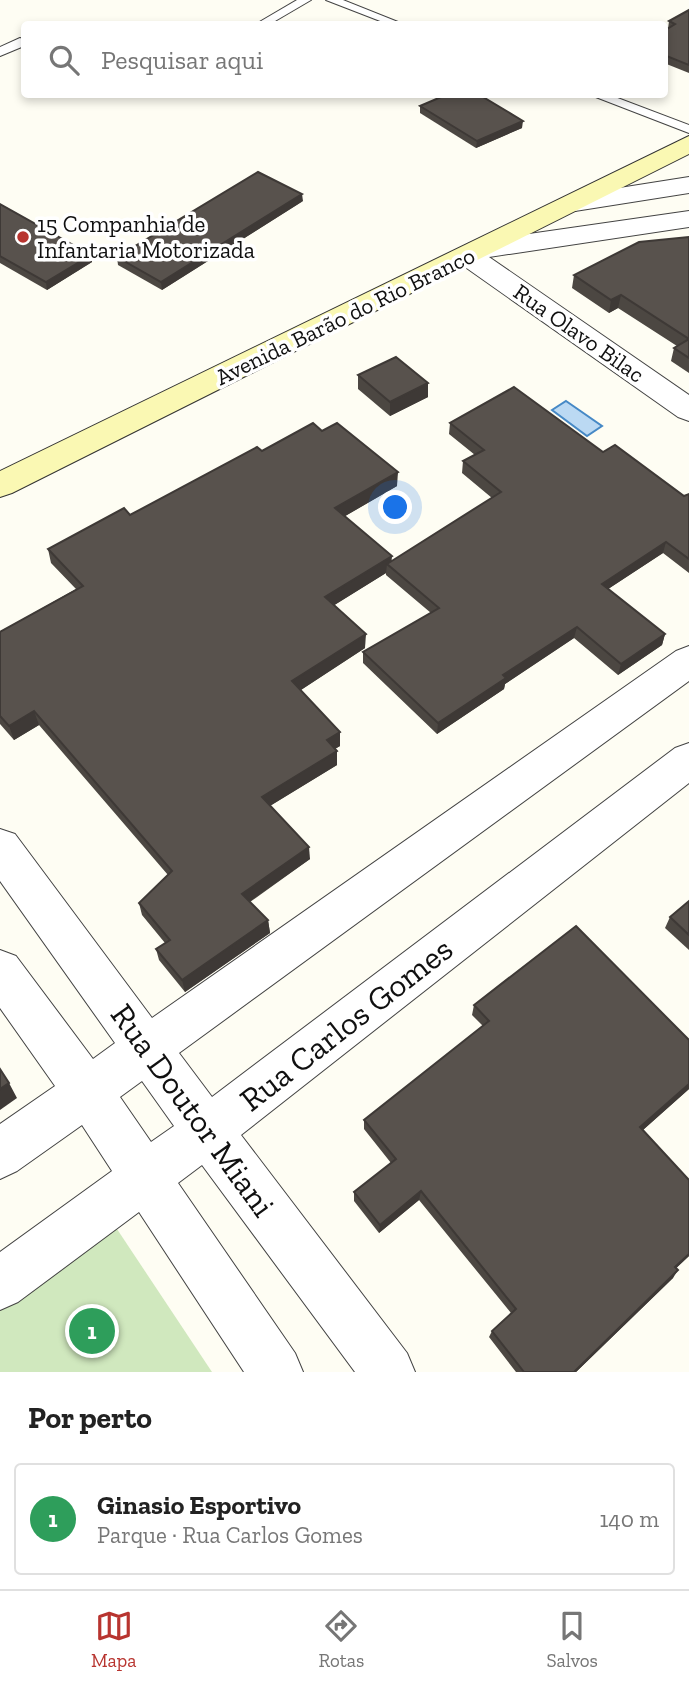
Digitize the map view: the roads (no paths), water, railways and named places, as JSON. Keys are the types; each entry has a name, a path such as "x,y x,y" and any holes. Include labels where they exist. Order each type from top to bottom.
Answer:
{"street":[{"name":"Avenida Barão do Rio Branco","path":"0,485 474,253 689,144"},
{"path":"575,202 689,186"},
{"path":"474,253 689,219"},
{"name":"Rua Olavo Bilac","path":"474,253 689,410"},
{"path":"0,1154 689,662"},
{"name":"Rua Carlos Gomes","path":"0,1284 207,1131 689,760"},
{"name":"Rua Doutor Miani","path":"0,847 207,1131 388,1372"},
{"path":"0,971 146,1176 276,1372"}],"lane":[{"path":"267,21 305,0"},
{"path":"332,0 389,21"},
{"path":"0,52 21,42"},
{"path":"605,98 689,129"}],"water":[{"path":"566,401 602,426 587,436 552,410"}],"place":[{"name":"15 Companhia de Infantaria Motorizada","path":"23,237"},
{"name":"Ginasio Esportivo","path":"92,1331"}]}
